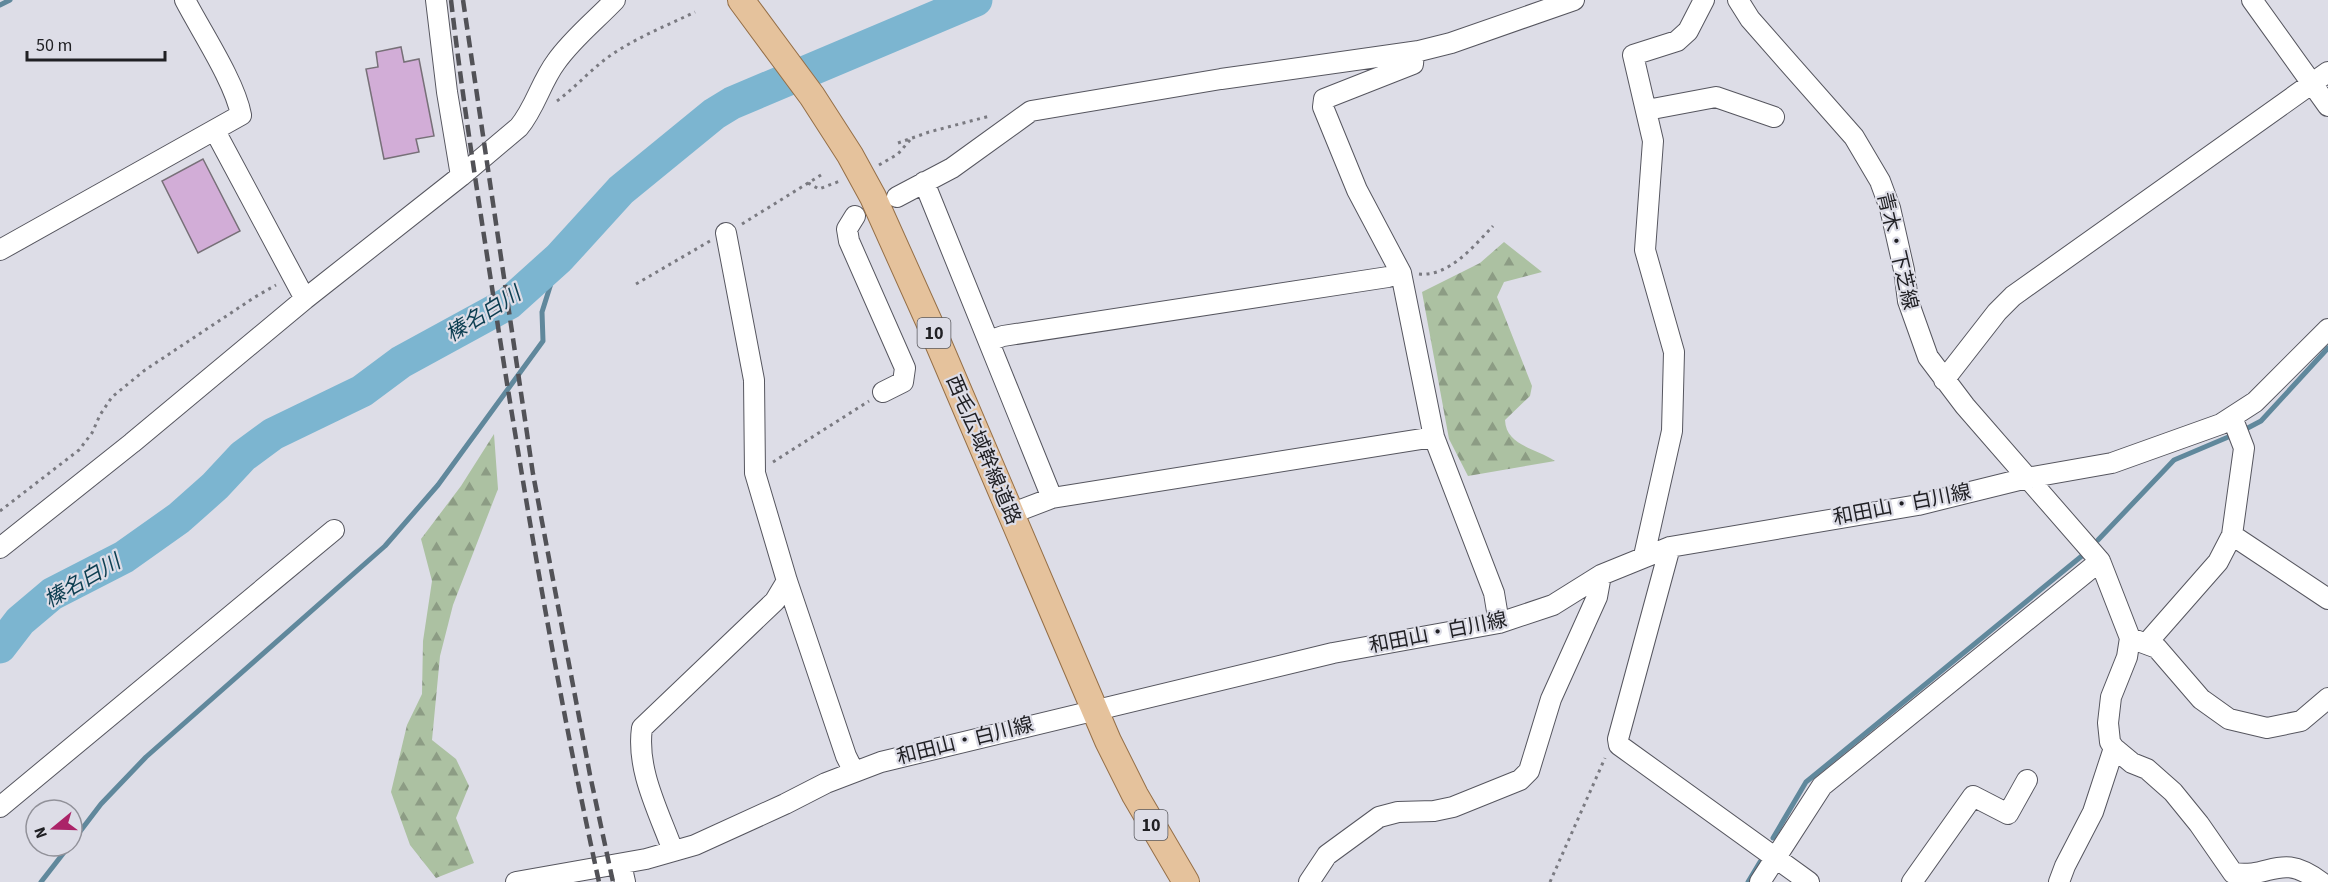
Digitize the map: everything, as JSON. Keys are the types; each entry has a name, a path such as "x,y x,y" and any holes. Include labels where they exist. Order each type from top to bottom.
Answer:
{"main road":[{"name":"西毛広域幹線道路","path":"741,0 812,96 850,155 873,197 1096,712 1135,795 1186,882"}],"street":[{"path":"0,250 215,132 241,115 239,105 185,0"},
{"path":"436,0 447,92 461,176"},
{"path":"0,548 519,127 526,118 544,79 558,59 615,0"},
{"path":"897,197 952,168 1031,111 1221,79 1414,52 1451,43 1574,0"},
{"path":"1644,556 1672,431 1674,352 1646,250 1653,141 1633,55 1677,41 1688,31 1704,0"},
{"name":"青木・下芝線","path":"1738,0 1755,26 1854,137 1868,158 1890,208 1904,270 1908,301 1928,357 1944,380 2100,561"},
{"path":"2252,0 2320,77 2328,106"},
{"path":"1414,52 1413,64 1324,99 1323,107 1358,190 1401,273 1434,437 1494,592 1499,623"},
{"path":"1944,380 1997,312 2013,297 2320,77"},
{"path":"1647,110 1716,97 1774,117"},
{"path":"215,132 305,299"},
{"path":"924,182 1052,498"},
{"path":"855,216 847,229 849,241 905,368 903,382 883,392"},
{"path":"726,233 754,380 755,473 787,581 846,756 854,772"},
{"path":"989,341 1003,336 1388,278 1401,273"},
{"name":"和田山・白川線","path":"516,882 623,873 646,860 695,845 826,783 881,762 1333,653 1499,623 1553,605 1601,575 1670,547 1918,505 2027,478 2112,463 2233,419 2255,402 2328,329"},
{"path":"2233,419 2244,448 2232,535 2218,562 2138,641 2127,657 2111,697 2108,723 2110,742 2132,763 2147,769 2173,792 2199,824 2233,873 2242,874 2292,867 2311,874 2321,882"},
{"path":"1010,514 1052,498 1434,437"},
{"path":"0,807 334,530"},
{"path":"2232,535 2328,599"},
{"path":"1670,547 1618,745 1809,882"},
{"path":"1760,882 1822,786 2100,561 2138,641 2157,648 2201,699 2229,719 2267,728 2301,721 2328,698"},
{"path":"1309,882 1327,855 1379,817 1398,812 1434,811 1453,807 1520,780 1528,771 1551,699 1597,597 1601,575"},
{"path":"673,850 643,766 640,744 642,728 775,601 787,581"},
{"path":"2059,882 2093,812 2114,748"},
{"path":"1912,882 1973,796 2008,814 2027,780"}],"path":[{"path":"526,118 556,101 603,62 628,45 695,12"},
{"path":"898,144 995,115"},
{"path":"880,164 898,154 912,138"},
{"path":"636,284 821,175"},
{"path":"808,183 819,189 839,181"},
{"path":"1401,273 1430,275 1449,266 1469,251 1493,226"},
{"path":"0,511 79,450 92,433 112,397 145,370 255,297 292,277"},
{"path":"755,473 883,392"},
{"path":"1550,882 1606,756 1618,745"}],"green space":[{"path":"1504,242 1542,272 1504,282 1497,297 1532,386 1530,396 1505,420 1507,429 1516,441 1555,461 1468,476 1449,439 1422,292 1480,263"},
{"path":"494,434 498,489 453,605 440,656 432,740 456,759 469,786 456,818 474,863 436,878 410,845 391,792 407,725 422,694 423,641 432,581 421,539 461,486"}],"building":[{"path":"401,47 404,62 419,59 434,136 416,139 419,152 384,159 366,69 378,67 376,52"},
{"path":"203,159 240,231 198,253 162,181"}],"waterway":[{"path":"0,5 10,0"},
{"name":"榛名白川","path":"0,647 20,621 52,594 124,557 179,518 215,486 243,456 273,434 362,391 401,362 509,303 559,258 621,190 714,114 732,103 976,0"},
{"path":"84,826 101,804 146,757 385,546 438,485 543,341 542,312 559,258"},
{"path":"2242,431 2261,421 2328,348"},
{"path":"2098,540 2174,460 2233,435"},
{"path":"1773,838 1806,782 2083,555"},
{"path":"41,882 60,858"},
{"path":"1748,882 1760,862"}],"railway":[{"path":"451,0 521,470 557,677 599,882"},
{"path":"463,0 533,474 590,775 613,882"}]}
